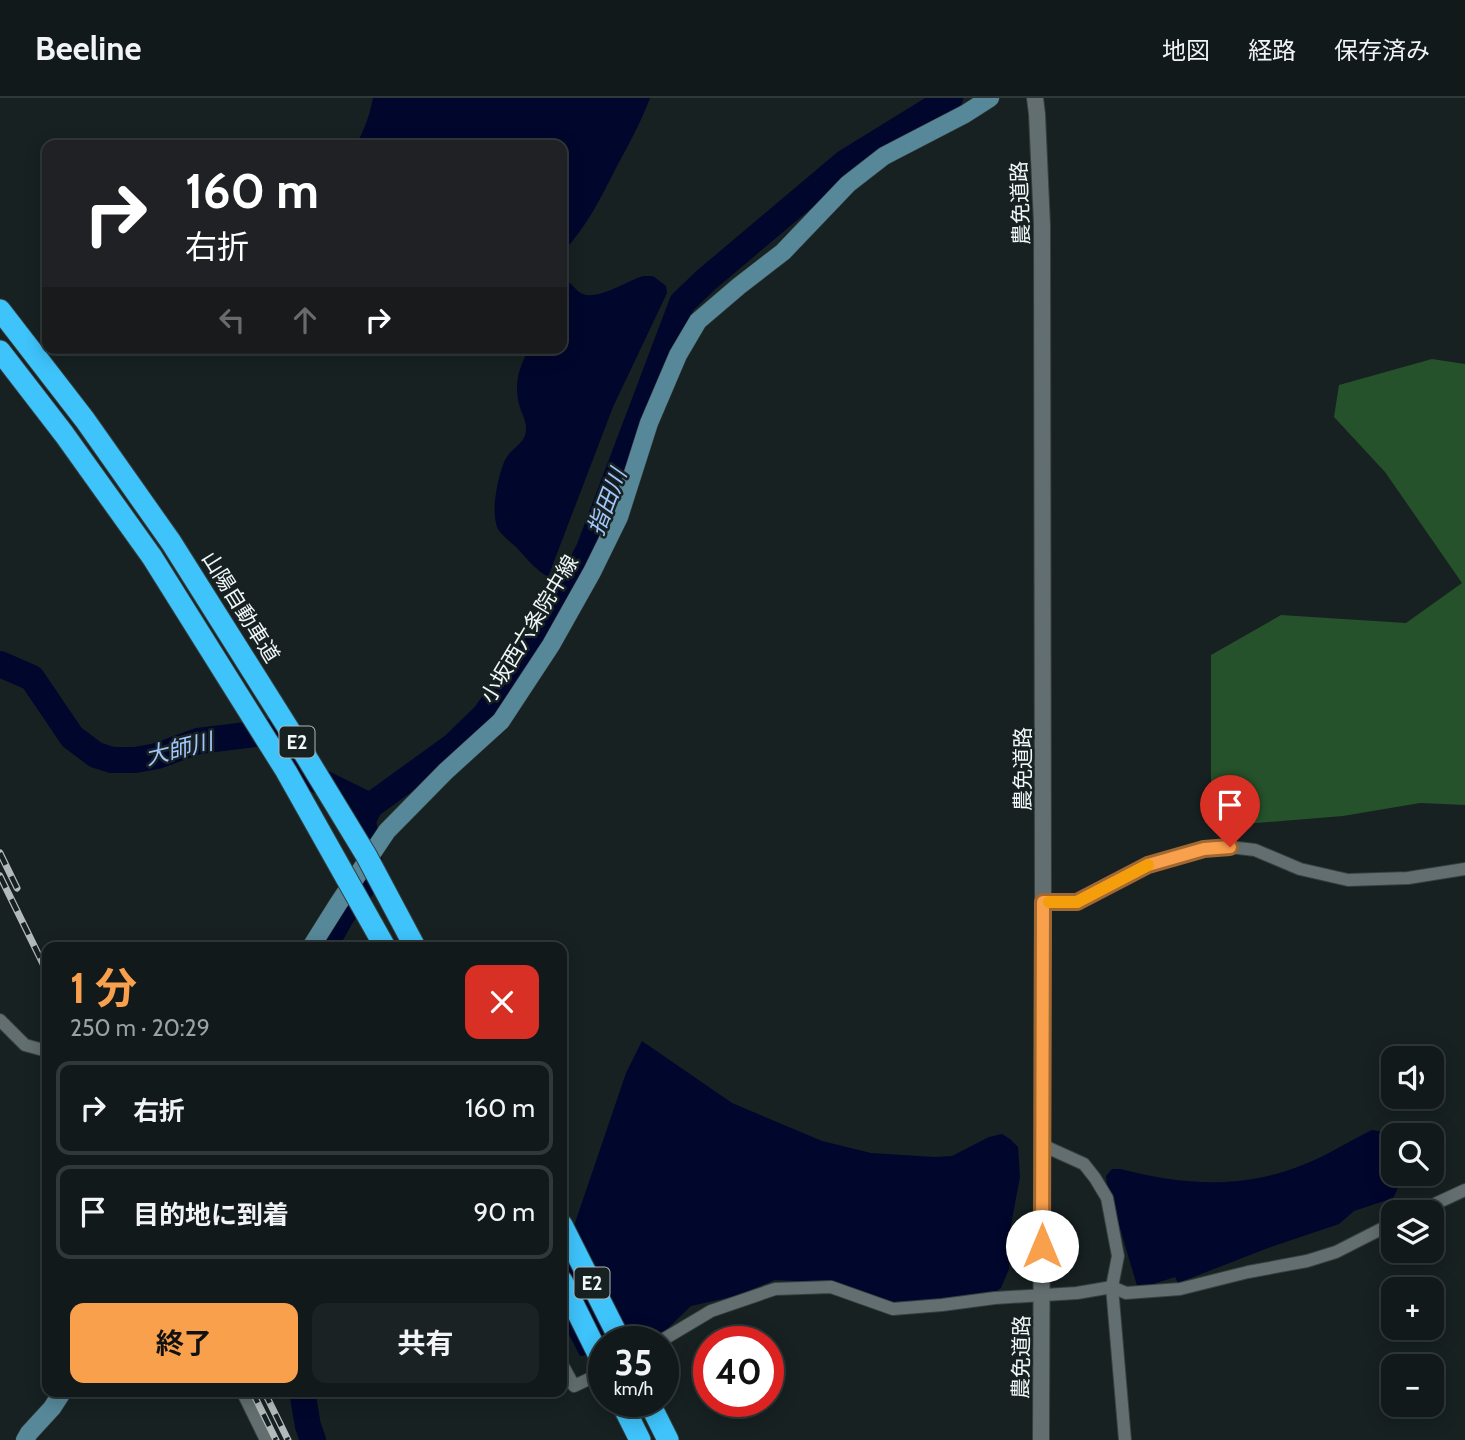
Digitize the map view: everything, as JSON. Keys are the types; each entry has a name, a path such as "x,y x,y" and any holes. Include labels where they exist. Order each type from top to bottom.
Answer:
{"highway":[{"name":"山陽自動車道","path":"0,310 85,420 171,541 366,855 412,942"},
{"name":"E2","path":"0,351 152,556 286,771 382,942"},
{"name":"E2","path":"567,1235 613,1326"},
{"name":"E2","path":"567,1291 588,1334"},
{"path":"628,1417 640,1440"},
{"path":"656,1417 668,1440"}],"main road":[{"name":"小坂西六条院中線","path":"314,942 387,831 500,721 551,645 619,517 649,423 678,355 698,321 783,253 848,184 884,156 990,98"},
{"path":"25,1440 59,1397"}],"street":[{"name":"農免道路","path":"1035,98 1042,239 1041,1440"},
{"path":"1043,902 1077,902 1148,865 1204,849 1230,847 1255,850 1300,869 1348,880 1408,878 1465,869"},
{"path":"0,1020 24,1045 42,1050"},
{"path":"1042,1144 1084,1164 1107,1198 1118,1256 1112,1287 1125,1440"},
{"path":"1443,1200 1465,1190"},
{"path":"679,1330 711,1311 775,1289 831,1287 893,1308 1077,1293 1112,1287 1126,1293 1180,1289 1307,1261 1336,1252 1381,1229"},
{"path":"567,1373 574,1386 588,1379"},
{"path":"245,1397 266,1440"}],"green space":[{"path":"1432,359 1465,364 1465,805 1420,803 1343,816 1244,824 1211,784 1211,655 1281,615 1406,623 1462,583 1385,472 1334,417 1339,385"}],"water":[{"path":"373,98 650,98 635,133 599,200 567,247 567,140 359,140"},
{"path":"643,276 653,276 666,286 667,293 613,407 548,577 502,534 496,522 496,494 502,467 507,456 521,442 526,430 518,396 520,368 527,354 567,354 567,285 570,283 581,293 590,295 613,289"},
{"path":"642,1041 732,1103 822,1141 871,1153 935,1157 952,1156 989,1137 1002,1134 1018,1147 1020,1177 1010,1230 1009,1269 1001,1288 969,1298 893,1302 816,1282 775,1280 735,1296 691,1306 670,1326 588,1326 588,1355 580,1356 567,1331 567,1253 626,1073"},
{"path":"1372,1130 1381,1132 1381,1186 1399,1186 1393,1198 1354,1211 1339,1224 1178,1283 1175,1277 1138,1289 1107,1184 1106,1176 1112,1169 1167,1179 1236,1181 1282,1172 1314,1160"}],"waterway":[{"name":"指田川","path":"327,942 371,875 363,820 370,806 453,746 485,715 554,620 589,549 682,303 846,162 950,98"},
{"name":"大師川","path":"0,664 32,678 72,737 96,755 112,760 135,760 157,756 198,741 271,732 290,745 315,779 370,806"},
{"name":"指田川","path":"303,1397 313,1440"}],"railway":[{"path":"0,853 17,888"},
{"path":"0,876 42,962"},
{"path":"255,1397 276,1440"},
{"path":"267,1397 288,1440"}],"slow traffic":[{"path":"1049,902 1077,902 1148,865"}],"route":[{"path":"1042,1246 1043,902 1077,902 1148,865 1204,849 1230,847"}]}
